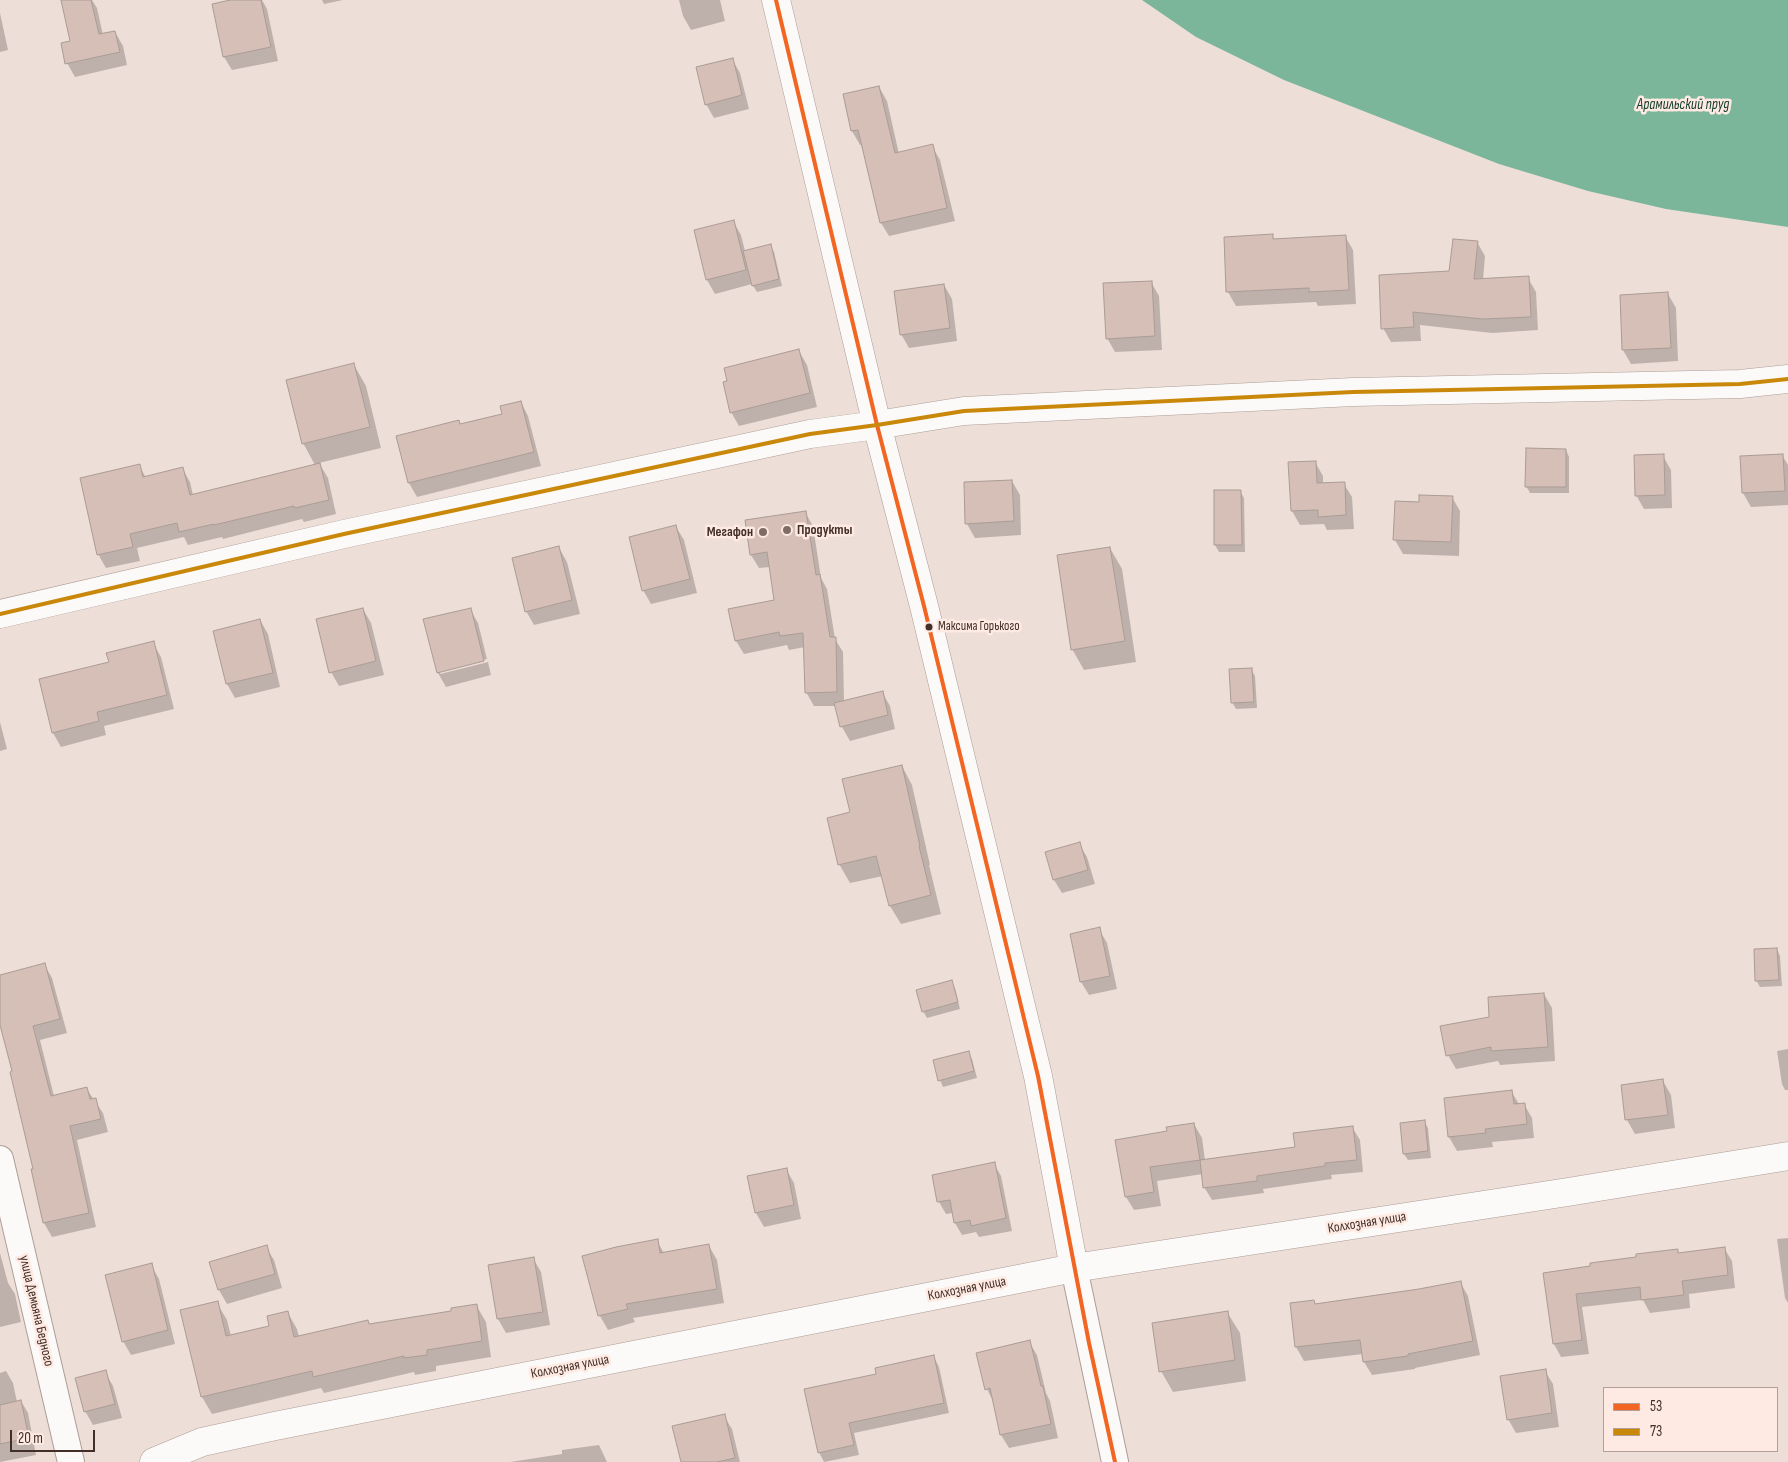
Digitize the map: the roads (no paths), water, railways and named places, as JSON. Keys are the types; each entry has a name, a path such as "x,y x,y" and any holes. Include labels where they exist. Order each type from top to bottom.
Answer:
{"main road":[{"path":"776,0 877,425 924,606 1038,1076 1074,1268"},
{"path":"0,614 364,530 810,434 964,411 1353,392 1740,384 1788,378"},
{"name":"Колхозная улица","path":"154,1462 202,1442 275,1426 1074,1268 1788,1156"}],"street":[{"name":"улица Демьяна Бедного","path":"0,1159 71,1462"},
{"path":"1074,1268 1115,1462"}],"water":[{"name":"Арамильский пруд","path":"1142,0 1788,0 1788,227 1666,209 1588,191 1499,164 1284,80 1196,37"}],"place":[{"name":"Продукты","path":"787,530"},
{"name":"Мегафон","path":"763,532"},
{"name":"Максима Горького","path":"929,627"}]}
